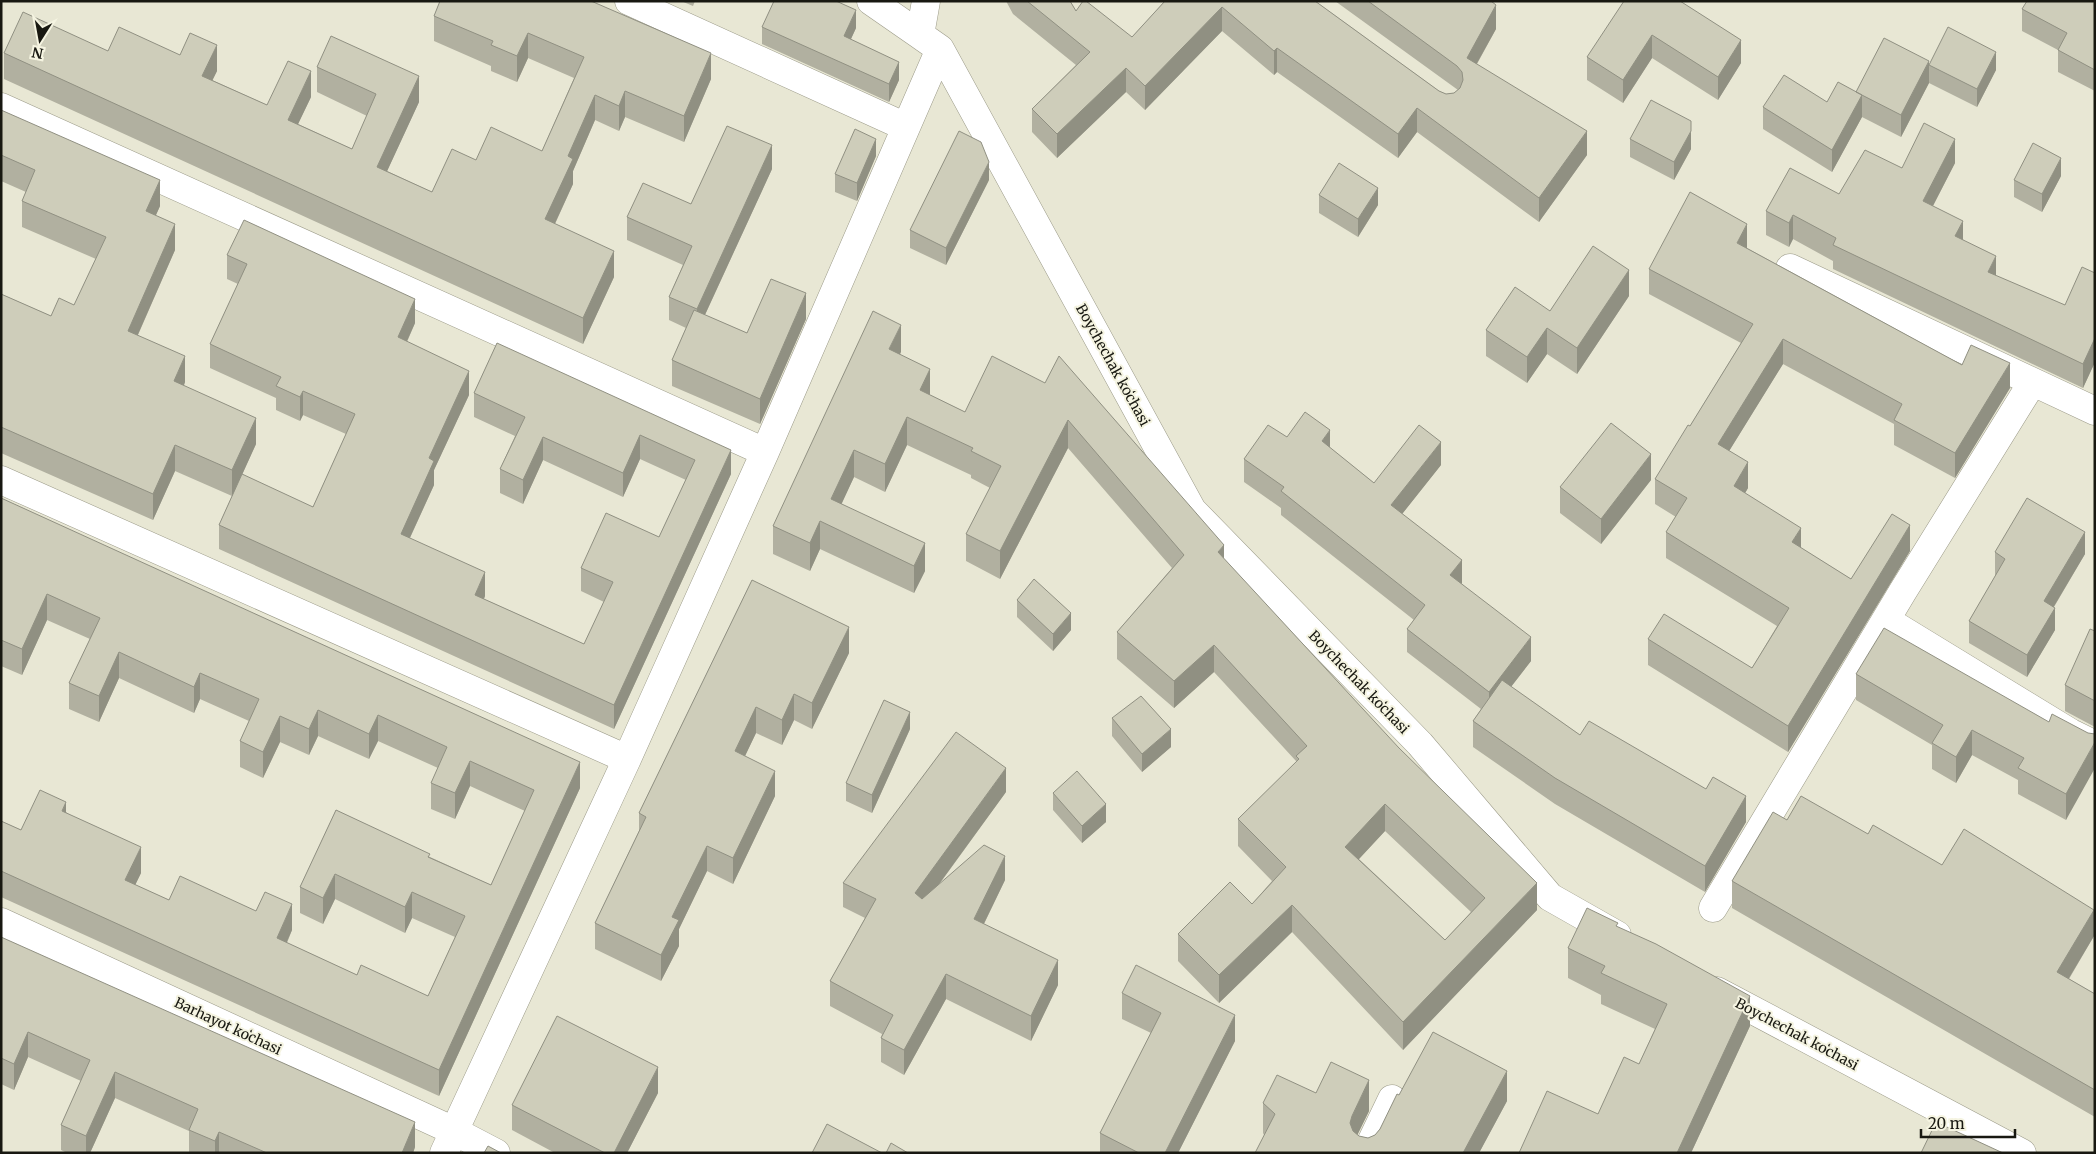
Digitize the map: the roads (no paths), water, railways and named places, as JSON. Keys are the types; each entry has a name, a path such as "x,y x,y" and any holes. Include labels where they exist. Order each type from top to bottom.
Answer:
{"street":[{"path":"629,1 906,127"},
{"path":"871,1 930,42"},
{"path":"449,1142 627,759 765,452 906,127 930,42 926,1"},
{"name":"Boychechak koʻchasi","path":"930,42 1192,510 1420,744 1550,897 1641,948"},
{"path":"1,107 765,452"},
{"path":"1790,268 2095,411"},
{"path":"1713,908 1886,620 2032,383"},
{"path":"1,480 627,759"},
{"path":"1886,620 2071,733 2095,745"},
{"name":"Barhayot koʻchasi","path":"1,922 449,1142 496,1153"},
{"name":"Boychechak koʻchasi","path":"1699,981 2022,1153"},
{"path":"1366,1153 1392,1099"}]}
